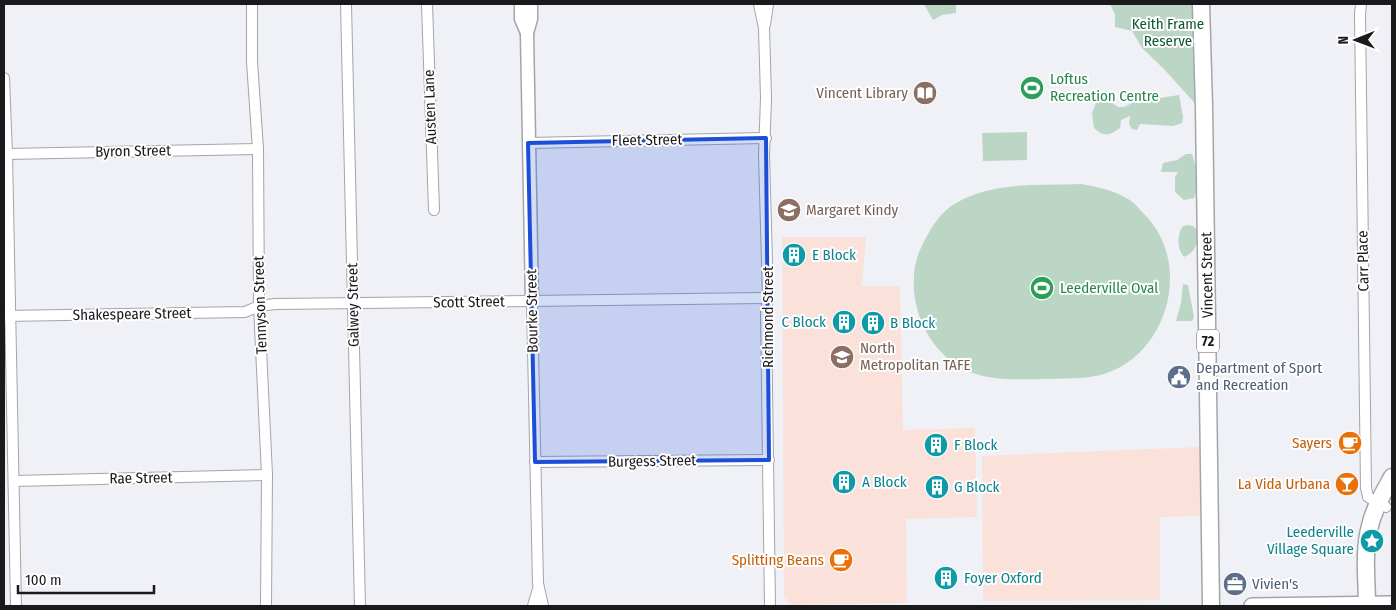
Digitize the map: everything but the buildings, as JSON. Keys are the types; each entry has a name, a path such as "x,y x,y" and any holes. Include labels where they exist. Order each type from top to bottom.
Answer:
{"main road":[{"name":"Vincent Street","path":"1201,4 1217,602"},
{"name":"Vincent Street","path":"1211,4 1217,602"},
{"path":"1371,606 1367,546 1369,528 1385,501 1392,477"},
{"path":"1252,606 1371,606 1392,604"}],"street":[{"name":"Tennyson Street","path":"252,4 252,62 258,148 259,306 267,475 266,606"},
{"name":"Galwey Street","path":"346,4 360,606"},
{"name":"Austen Lane","path":"428,4 434,210"},
{"name":"Bourke Street","path":"521,4 521,19 527,33"},
{"name":"Bourke Street","path":"531,4 531,19 527,33 528,143 538,588 543,606"},
{"name":"Richmond Street","path":"759,4 764,28 770,606"},
{"name":"Richmond Street","path":"764,28 768,4"},
{"name":"Carr Place","path":"1361,4 1366,488 1368,497 1385,501"},
{"path":"4,78 7,154 7,316 14,481 16,606"},
{"name":"Fleet Street","path":"528,143 766,138"},
{"name":"Byron Street","path":"7,154 258,148"},
{"name":"Scott Street","path":"259,306 276,304 768,298"},
{"name":"Shakespeare Street","path":"7,316 245,312 259,306"},
{"name":"Burgess Street","path":"535,462 769,460"},
{"name":"Rae Street","path":"14,481 267,475"},
{"name":"Bourke Street","path":"533,606 538,588"}],"highlighted area":[{"path":"766,138 769,460 535,462 528,143"}],"shaded area":[{"name":"North Metropolitan TAFE","path":"782,237 866,237 862,286 900,286 903,430 975,428 977,517 906,519 907,603 792,605 784,597"},
{"path":"1200,447 1202,516 1160,517 1160,600 983,601 982,456"}],"green space":[{"path":"924,4 956,4 956,13 942,15 933,20"},
{"name":"Keith Frame Reserve","path":"1110,4 1195,4 1201,110 1142,48 1132,31 1115,27 1115,14"},
{"path":"1179,95 1183,117 1182,123 1173,126 1140,124 1137,130 1132,129 1129,124 1130,116 1121,120 1120,128 1110,134 1101,133 1094,128 1092,113 1096,103 1108,100 1118,107 1124,107 1140,99"},
{"path":"1027,132 1027,160 983,161 982,133"},
{"path":"1186,154 1192,154 1198,181 1194,198 1184,200 1175,192 1175,177 1178,172 1161,172 1163,163 1177,160"},
{"name":"Leederville Oval","path":"1081,184 1111,191 1130,200 1159,233 1167,256 1170,279 1167,303 1159,325 1146,345 1129,362 1107,373 1083,378 1001,379 976,374 961,368 949,359 928,336 921,322 917,307 914,291 914,271 922,245 930,231 943,214 956,203 985,191 1017,186"},
{"path":"1187,225 1193,226 1199,232 1194,250 1184,257 1179,247 1179,235 1182,227"},
{"path":"1183,284 1188,285 1194,317 1192,321 1176,321 1181,303"}],"place":[{"name":"Loftus Recreation Centre","path":"1032,88"},
{"name":"Vincent Library","path":"925,93"},
{"name":"Margaret Kindy","path":"789,210"},
{"name":"E Block","path":"794,255"},
{"name":"Leederville Oval","path":"1042,288"},
{"name":"C Block","path":"844,322"},
{"name":"B Block","path":"873,323"},
{"name":"North Metropolitan TAFE","path":"842,357"},
{"name":"Department of Sport and Recreation","path":"1179,377"},
{"name":"Sayers","path":"1350,443"},
{"name":"F Block","path":"936,445"},
{"name":"A Block","path":"844,482"},
{"name":"La Vida Urbana","path":"1347,484"},
{"name":"G Block","path":"937,487"},
{"name":"Leederville Village Square","path":"1372,541"},
{"name":"Splitting Beans","path":"841,560"},
{"name":"Foyer Oxford","path":"946,578"},
{"name":"Vivien's","path":"1235,584"}]}
